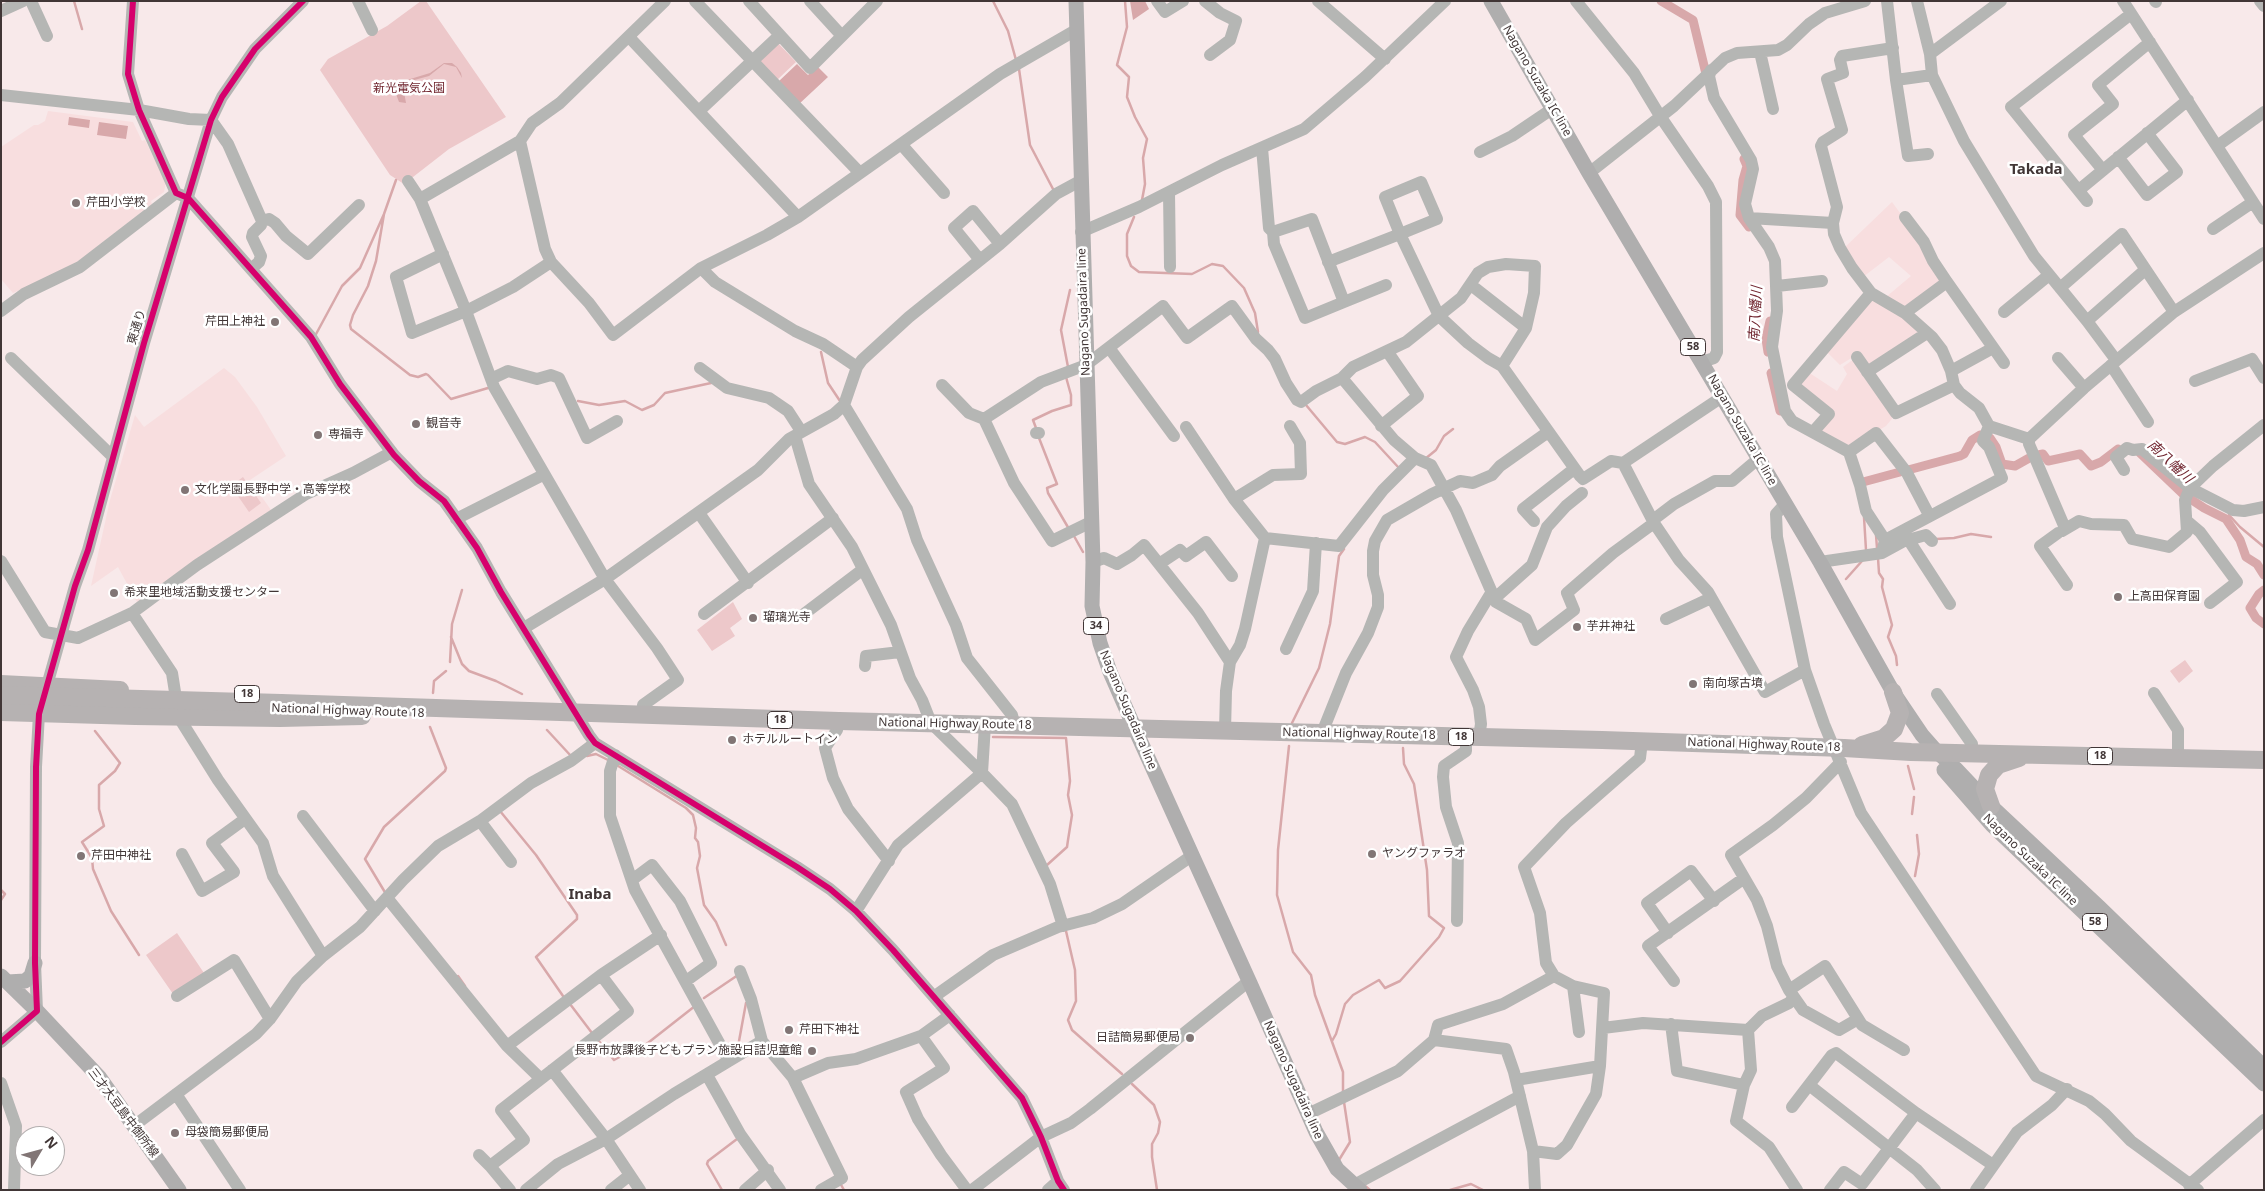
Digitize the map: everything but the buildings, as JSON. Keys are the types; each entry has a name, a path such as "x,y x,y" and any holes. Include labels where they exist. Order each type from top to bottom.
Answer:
{"highway":[{"name":"18","path":"1,684 439,703 446,707"},
{"path":"1840,752 1873,742 1892,732 1898,724 1900,713 1893,692"},
{"name":"National Highway Route 18","path":"1,695 524,716 555,717 575,714"},
{"name":"National Highway Route 18","path":"1,700 281,706 446,707 575,714 839,722 1322,733 1473,742 1642,742 1840,752 1937,752 2264,760"},
{"name":"18","path":"1,712 280,718 388,716 518,720 524,716"},
{"path":"1991,806 1985,789 1992,771 2002,763 2034,754"}],"main road":[{"name":"Nagano Sugadaira line","path":"1076,1 1093,562 1092,606 1100,643 1110,672 1135,729 1326,1153 1338,1169 1357,1187"},
{"name":"Nagano Suzaka IC line","path":"1491,1 1552,109 1820,562 1893,692 1911,720 1937,752 1991,806 2099,907 2264,1067"},
{"name":"Nagano Suzaka IC line","path":"1937,752 1942,768 1992,825 2264,1084"},
{"path":"5,979 25,981 31,976 35,963"},
{"name":"三才大豆島中御所線","path":"5,979 38,1011 100,1078 135,1125 179,1190"}],"street":[{"path":"1,11 23,1"},
{"path":"31,1 47,36"},
{"path":"133,1 128,74 139,110 182,196 251,269 311,337 340,384 392,452 419,481 444,501 477,548 575,714 596,743 796,867 830,889 856,911 935,996 1022,1098 1041,1137 1057,1187"},
{"name":"東通り","path":"38,1011 35,963 36,767 39,714 60,636 88,550 182,196 222,97 255,49 303,1"},
{"path":"358,1 372,30"},
{"path":"420,199 520,141 532,123 560,103 665,1"},
{"path":"749,1 810,68 871,3"},
{"path":"810,1 842,36"},
{"path":"1157,1 1165,12 1183,1"},
{"path":"1205,1 1220,13 1236,21 1230,40 1210,55"},
{"path":"1318,1 1385,58"},
{"path":"1082,232 1304,129 1366,78 1445,1"},
{"path":"1576,1 1634,73 1660,116 1708,186 1716,202 1718,352 1714,358 1702,362"},
{"path":"1590,173 1674,106 1725,58 1737,53 1778,50 1787,45 1809,24 1825,13 1865,1"},
{"path":"1887,1 1896,80 1908,156 1928,154"},
{"path":"1917,1 1930,54 1932,75 1964,141 2034,256 2088,321 2148,422"},
{"path":"1930,54 2001,1"},
{"path":"2123,1 2264,219"},
{"path":"2260,1 2264,6"},
{"path":"699,3 751,61 860,173"},
{"path":"2087,200 2010,107 2131,14"},
{"path":"520,141 544,249 552,262 613,335 701,268 767,235 798,216 1000,74 1076,30"},
{"path":"699,111 780,35"},
{"path":"629,38 798,216"},
{"path":"2102,169 2074,136 2113,104 2098,85 2150,42"},
{"path":"1885,540 2002,478 1990,448 1983,441 1989,426 1986,417 1954,385 1951,371 1942,350 1905,313 1871,293 1840,248 1833,223 1837,207 1821,146 1823,142 1842,130 1827,79 1842,73 1840,60 1842,56 1893,48"},
{"path":"1760,52 1773,109"},
{"path":"1707,73 1714,98 1751,160 1753,169 1745,204 1749,218 1769,246 1775,261 1777,311 1772,347 1781,400 1785,411 1792,420 1849,452 1866,511 1885,540 1882,553"},
{"path":"1896,80 1932,75"},
{"path":"1,95 139,110 189,119 212,120 228,144 262,221 252,237 261,256 259,262 251,269"},
{"path":"2079,190 2102,169 2188,100"},
{"path":"1480,152 1512,136 1552,109"},
{"path":"2217,146 2264,112"},
{"path":"2118,157 2148,195 2177,172 2148,133"},
{"path":"901,144 944,192"},
{"path":"1262,148 1269,228 1274,232"},
{"path":"408,181 420,199 492,379 543,475 604,579 657,648 678,680 643,705 642,716"},
{"path":"524,628 604,579 758,470 798,434 834,414 844,405 857,367 909,317 1000,244 1056,194 1080,181"},
{"path":"1328,262 1400,234 1437,219 1421,182 1385,197 1400,234 1440,316 1468,343 1502,366 1583,479 1611,461 1623,463 1722,397"},
{"path":"1169,192 1170,267"},
{"path":"1,311 24,294 80,267 182,196"},
{"path":"2214,228 2253,202"},
{"path":"262,221 269,219 275,223 286,236 308,254 359,205"},
{"path":"980,260 954,228 973,211 1000,244"},
{"path":"1906,217 1924,242 1933,261 1947,282 2004,363"},
{"path":"1749,218 1833,223"},
{"path":"1274,232 1312,219 1344,302"},
{"path":"1274,232 1274,244 1305,318 1386,285"},
{"path":"2060,288 2122,234 2174,312"},
{"path":"2029,440 2084,388 2174,312 2264,253"},
{"path":"443,254 396,277 412,333 513,287 552,262"},
{"path":"984,419 1041,382 1086,365 1110,349 1163,306 1187,338 1232,306 1256,339 1275,359 1286,383 1297,400 1301,402 1316,391 1342,378 1353,368 1406,342 1462,298 1478,273 1488,267 1506,264 1535,266 1532,303 1526,328 1502,366"},
{"path":"701,268 715,282 794,331 823,344 857,367"},
{"path":"2088,321 2145,270"},
{"path":"2004,312 2049,275"},
{"path":"1777,286 1822,279"},
{"path":"1905,313 1947,282"},
{"path":"1471,285 1526,328"},
{"path":"1813,432 1829,414 1793,386 1871,293"},
{"path":"1867,372 1927,333"},
{"path":"1951,371 1994,348"},
{"path":"1110,349 1174,436"},
{"path":"1381,426 1418,396 1387,351"},
{"path":"1857,357 1896,413 1954,385"},
{"path":"11,358 112,456"},
{"path":"2058,358 2084,388"},
{"path":"2195,381 2252,359 2264,378"},
{"path":"700,368 727,388 769,398 788,411 798,434 809,484 852,547 891,625 910,678 922,700 931,723 1012,804 1050,884 1063,926"},
{"path":"492,379 508,370 537,379 551,375 559,378 587,438 617,421"},
{"path":"1342,378 1381,426 1415,458 1431,465 1464,526 1492,596 1501,605 1526,619 1535,640 1574,610 1567,593 1613,553 1674,504 1715,481 1732,481 1758,459"},
{"path":"942,385 969,413 984,419 1014,482 1052,541 1091,522"},
{"path":"844,405 908,509 917,540 956,624 967,658 1012,715 1015,726"},
{"path":"2066,578 2040,546 2061,531 2079,522 2124,525 2132,539 2170,547 2187,532 2188,492 2213,466 2264,425"},
{"path":"1234,499 1272,475 1301,474 1300,443 1290,426"},
{"path":"1989,426 2029,440"},
{"path":"1186,427 1234,499 1265,538 1339,546 1383,490 1415,458"},
{"path":"1322,733 1346,673 1368,633 1378,607 1378,595 1372,575 1372,551 1375,541 1388,520 1460,481 1473,483 1492,475 1500,466 1548,432"},
{"path":"1849,452 1876,433 1906,473 1929,515"},
{"path":"2029,440 2061,531"},
{"path":"2124,470 2116,457 2127,448 2138,450 2188,492 2233,510 2244,511 2264,508"},
{"path":"1,560 44,632 78,638 132,613 197,565 306,494 353,474 392,452"},
{"path":"1623,463 1653,522 1679,560 1708,592 1765,692 1805,670"},
{"path":"1534,521 1523,509 1574,468"},
{"path":"456,519 543,475"},
{"path":"1457,921 1458,843 1446,807 1443,777 1444,766 1466,751 1473,742 1481,724 1474,690 1456,657 1468,631 1492,596 1532,566 1547,527 1566,506 1582,493"},
{"path":"1785,504 1776,514 1777,537 1805,670 1840,752 1861,813 2036,1076 2089,1101 2105,1114 2131,1141 2193,1187 2264,1120"},
{"path":"699,513 748,583"},
{"path":"704,614 833,518"},
{"path":"2187,521 2200,532 2237,582 2210,603"},
{"path":"1820,562 1882,553 1908,540 1926,535 1932,541"},
{"path":"1225,731 1226,690 1230,662 1240,644 1245,628 1265,538"},
{"path":"1908,540 1950,604"},
{"path":"1159,564 1180,550 1186,556 1206,542 1232,576"},
{"path":"1286,649 1313,591 1316,543"},
{"path":"1093,562 1104,558 1110,563 1117,564 1144,545 1198,613 1230,662"},
{"path":"804,614 862,570"},
{"path":"1666,618 1711,598"},
{"path":"132,613 172,673 175,692"},
{"path":"865,666 866,656 900,652"},
{"path":"1937,694 1972,744"},
{"path":"2160,697 2178,730 2178,757"},
{"path":"178,716 218,780 263,843 273,876 322,956"},
{"path":"839,722 838,730 825,748 833,778 848,808 889,861"},
{"path":"856,911 898,845 982,773 985,725"},
{"path":"1534,1152 1557,1154 1567,1145 1596,1094 1600,1066 1604,993 1573,986 1554,976 1546,963 1540,913 1524,867 1566,823 1640,758 1642,742"},
{"path":"135,1125 256,1034 270,1019 297,981 322,956 360,927 388,899 403,880 438,846 480,821 510,797 596,743"},
{"path":"1840,752 1806,798 1773,825 1731,855 1743,879 1757,900 1767,926 1776,966 1803,1010 1840,1030 1858,1020"},
{"path":"615,755 610,771 610,816 635,890 730,1060"},
{"path":"303,816 375,911"},
{"path":"182,854 202,891 234,872 212,843 245,819"},
{"path":"480,821 512,862"},
{"path":"935,996 964,973 992,955 1063,926 1093,918 1122,904 1193,855"},
{"path":"632,880 652,865 680,901 711,964 686,981"},
{"path":"1668,933 1647,903 1691,871 1714,901"},
{"path":"1674,981 1648,946 1743,879"},
{"path":"388,899 507,1046 540,1078"},
{"path":"507,1046 601,974 661,935"},
{"path":"177,996 234,960 270,1019"},
{"path":"1797,1190 1769,1147 1736,1121 1744,1085 1751,1070 1748,1030 1762,1016 1789,1003 1792,993 1825,966 1862,1026 1904,1050"},
{"path":"740,971 751,999 762,1041 793,1078 842,1178 821,1190"},
{"path":"490,1166 524,1140 501,1110 628,1011 601,974"},
{"path":"1308,1114 1398,1071 1434,1040 1438,1025 1503,1004 1554,976"},
{"path":"972,1190 1041,1137 1071,1123 1090,1109 1249,981"},
{"path":"1573,986 1579,1032"},
{"path":"1,1042 38,1011"},
{"path":"793,1078 828,1063 856,1059 921,1036 950,1015"},
{"path":"1603,1028 1643,1023 1748,1030"},
{"path":"1671,1024 1677,1071 1744,1085"},
{"path":"921,1036 944,1068 906,1092 918,1119 941,1156 967,1190"},
{"path":"1434,1040 1506,1048 1534,1152 1535,1190"},
{"path":"526,1190 558,1164 606,1139 674,1094 762,1041"},
{"path":"1792,1107 1832,1054 1836,1053 1916,1112 1993,1165"},
{"path":"1516,1080 1600,1066"},
{"path":"552,1070 606,1139 640,1190"},
{"path":"707,1075 740,1134 768,1170 780,1190"},
{"path":"1,1083 16,1126 14,1190"},
{"path":"1809,1085 1918,1170 1932,1189"},
{"path":"1976,1190 2017,1132 2052,1105 2067,1089"},
{"path":"176,1094 240,1190"},
{"path":"1357,1187 1520,1096"},
{"path":"1830,1190 1844,1172 1862,1184 1916,1112"},
{"path":"480,1155 510,1190"},
{"path":"745,1190 768,1170"},
{"path":"611,1190 630,1175"}],"shaded area":[{"path":"1130,1 1145,1 1149,9 1133,20"},
{"path":"444,63 452,63 457,67 462,78 456,67 444,64 429,76 407,82 404,92 406,103 399,102 396,94 407,80 430,73"},
{"path":"797,64 808,75 817,66 828,77 798,105 778,82"},
{"name":"芹田小学校","path":"48,111 133,122 142,141 145,140 166,182 164,192 151,201 152,204 71,267 13,293 1,279 1,147 34,125 45,121"},
{"path":"69,117 90,120 89,128 68,125"},
{"path":"99,122 128,126 126,139 97,135"},
{"path":"1892,202 1922,243 1944,282 1904,309 1886,297 1911,276 1889,257 1863,277 1843,249"},
{"path":"1871,297 1901,313 1922,333 1868,367 1858,354 1840,365 1825,350"},
{"path":"1855,358 1895,415 1886,426 1848,448 1820,430 1833,415 1798,385 1808,372 1837,391 1847,374 1843,367"},
{"name":"文化学園長野中学・高等学校","path":"224,368 235,377 257,407 286,456 250,480 271,510 138,604 118,567 91,586 110,500 135,415 144,427"}],"green space":[{"name":"新光電気公園","path":"421,1 426,1 506,117 449,149 404,184 390,175 320,70 328,59 387,26"},
{"path":"777,42 796,62 776,81 757,61"},
{"path":"243,477 261,503 249,512 231,486"},
{"path":"733,602 742,619 730,628 735,636 712,651 697,630"},
{"path":"2185,660 2193,671 2179,683 2170,671"},
{"path":"177,933 204,973 173,994 146,955"}],"waterway":[{"path":"74,1 82,29"},
{"path":"993,1 1008,31 1016,60"},
{"path":"1125,1 1127,27 1117,65 1129,77 1127,97 1147,139 1143,158 1145,184 1142,200"},
{"name":"南八幡川","path":"1661,1 1693,20 1707,78"},
{"path":"1019,69 1030,145 1053,189"},
{"name":"南八幡川","path":"1744,159 1747,166 1743,180 1740,215 1749,227"},
{"path":"315,336 342,286 360,268 384,214 396,180"},
{"path":"384,214 376,261 368,286 353,315 350,325 351,329 410,375 418,377 428,375 451,399 488,388"},
{"path":"1134,217 1127,234 1127,256 1131,266 1139,272 1192,274 1212,264 1223,266 1244,288 1255,313 1258,332"},
{"path":"1068,367 1061,330 1070,290"},
{"name":"南八幡川","path":"1768,352 1766,339 1770,321"},
{"path":"821,352 828,383 840,401"},
{"name":"南八幡川","path":"1771,373 1780,411"},
{"path":"1036,428 1033,420 1071,405 1071,395 1066,377"},
{"path":"578,401 599,405 625,401 642,410 654,405 665,393 711,383"},
{"path":"1306,405 1337,442 1345,444 1365,437 1375,442 1399,468"},
{"path":"1425,459 1436,450 1444,436 1453,429"},
{"name":"南八幡川","path":"1908,470 1960,456 1964,454 1972,440 1980,435"},
{"path":"1039,438 1057,484 1047,488 1048,493 1069,529"},
{"name":"南八幡川","path":"1990,438 1996,447 2002,464 2015,466 2031,457"},
{"name":"南八幡川","path":"2038,455 2043,454 2048,461 2080,454 2091,466 2101,462 2118,449"},
{"name":"南八幡川","path":"2140,453 2183,494 2204,508 2226,519 2240,540 2246,557 2257,564 2264,575"},
{"name":"南八幡川","path":"1863,482 1900,472"},
{"path":"2229,515 2264,547"},
{"path":"1864,517 1866,550"},
{"path":"1936,539 1954,538 1971,534 1991,537"},
{"path":"1876,535 1877,548"},
{"path":"1074,536 1083,552"},
{"path":"1292,723 1319,668 1330,624 1339,556 1344,549"},
{"path":"1878,558 1879,573 1883,579 1882,587 1892,625 1888,637 1896,656 1897,665"},
{"path":"1846,579 1862,561"},
{"path":"450,662 452,624 462,590"},
{"name":"南八幡川","path":"2264,590 2250,608 2256,618 2264,624"},
{"path":"451,637 462,664 469,671 496,681 522,694"},
{"path":"433,693 434,681 446,671"},
{"path":"386,894 365,859 384,827 445,771 446,768 430,727"},
{"path":"547,730 571,756"},
{"path":"95,731 120,763 115,771 99,785 99,809 104,826 82,842 92,858 93,869 111,911 139,955"},
{"path":"993,737 1066,738 1070,781 1068,795 1072,815 1067,847 1047,865"},
{"path":"1289,746 1278,850 1277,895 1293,952 1311,975 1315,995 1343,1072 1343,1092"},
{"path":"1332,1041 1345,1004 1353,995 1379,980 1385,988 1400,981 1439,937 1444,928 1429,916 1427,870 1414,784 1404,764 1403,748"},
{"path":"587,756 596,754 610,761"},
{"path":"615,764 686,808 693,815 696,828 695,838 698,842 700,856 697,868 704,905 716,922 726,945"},
{"path":"1908,766 1914,789"},
{"path":"1912,814 1914,797"},
{"path":"500,811 536,855 577,915 577,919 536,957 563,996"},
{"path":"1915,876 1919,854 1917,835"},
{"path":"1,890 5,894 1,900"},
{"path":"1066,931 1075,970 1076,1001 1068,1020 1072,1030 1122,1074"},
{"path":"704,998 738,975"},
{"path":"458,976 465,986"},
{"path":"737,1052 746,1003"},
{"path":"570,1004 592,1033"},
{"path":"598,1040 614,1060 634,1049 644,1046 695,1006"},
{"path":"1132,1084 1154,1105 1160,1122 1158,1133 1152,1144 1157,1190"},
{"path":"1339,1160 1350,1142 1344,1102"},
{"path":"722,1190 707,1164 708,1161 737,1139"},
{"path":"840,1183 844,1190"},
{"path":"1450,1190 1471,1184 1483,1190"},
{"path":"1364,1185 1370,1190"}],"cycle path":[{"path":"133,1 128,74 139,110 176,193 188,198 311,337 340,384 394,455 419,481 444,501 477,548 501,592 595,743 797,867 830,889 856,911 893,950 1022,1098 1041,1137 1058,1181 1064,1190"},
{"path":"1,1042 37,1011 35,963 36,767 39,714 75,586 88,550 144,343 211,120 222,97 255,49 303,1"}],"place":[{"name":"芹田小学校","path":"76,203"},
{"name":"芹田上神社","path":"275,322"},
{"name":"観音寺","path":"416,424"},
{"name":"専福寺","path":"318,435"},
{"name":"文化学園長野中学・高等学校","path":"185,490"},
{"name":"希来里地域活動支援センター","path":"114,593"},
{"name":"上高田保育園","path":"2118,597"},
{"name":"瑠璃光寺","path":"753,618"},
{"name":"芋井神社","path":"1577,627"},
{"name":"南向塚古墳","path":"1693,684"},
{"name":"ホテルルートイン","path":"732,740"},
{"name":"ヤングファラオ","path":"1372,854"},
{"name":"芹田中神社","path":"81,856"},
{"name":"芹田下神社","path":"789,1030"},
{"name":"日詰簡易郵便局","path":"1190,1038"},
{"name":"長野市放課後子どもプラン施設日詰児童館","path":"812,1051"},
{"name":"母袋簡易郵便局","path":"175,1133"}],"district":[{"name":"Takada","path":"2036,170"},
{"name":"Inaba","path":"590,895"}]}
